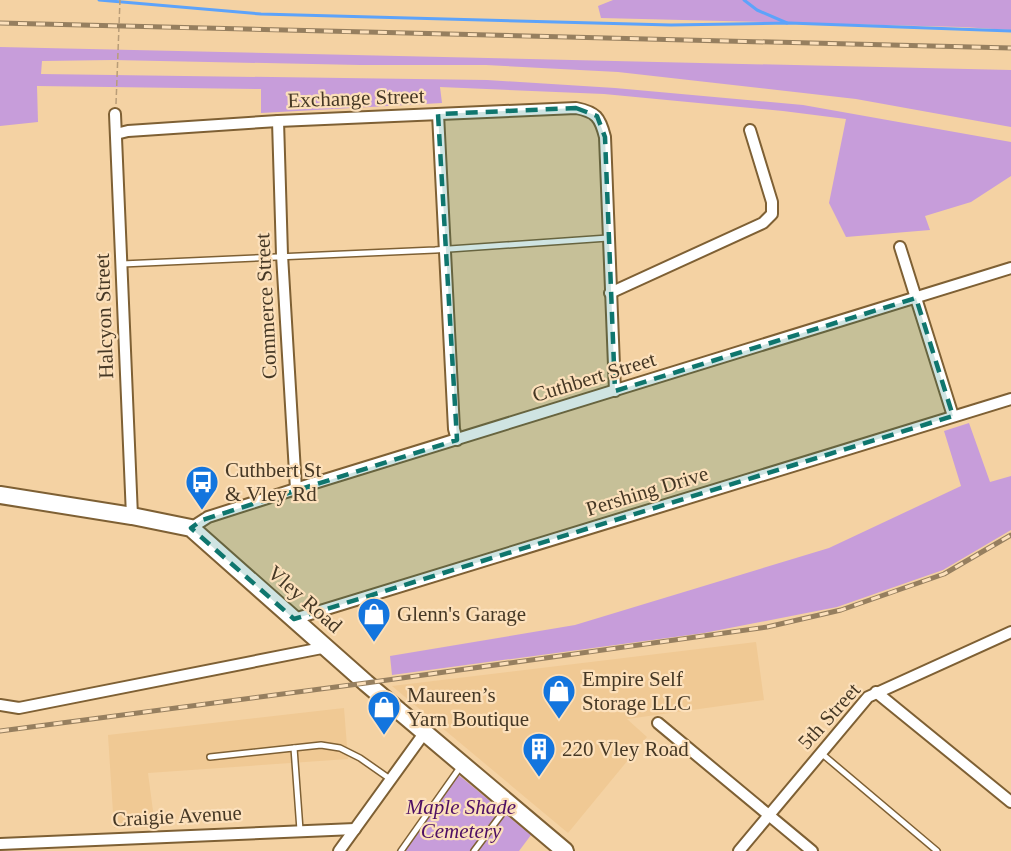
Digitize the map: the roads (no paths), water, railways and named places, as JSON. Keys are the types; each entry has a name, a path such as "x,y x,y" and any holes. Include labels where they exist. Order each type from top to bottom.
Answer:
{"street":[{"name":"Exchange Street","path":"116,134 128,131 278,121 576,108 589,111 597,116 605,137 608,238"},
{"name":"Halcyon Street","path":"115,114 132,516"},
{"path":"438,114 454,429 457,440"},
{"name":"Commerce Street","path":"278,121 282,255 296,489"},
{"path":"610,293 762,224 772,214 772,202 750,130"},
{"path":"608,238 615,391"},
{"path":"900,247 953,416"},
{"name":"Cuthbert Street","path":"191,528 208,518 296,489 1011,268"},
{"name":"Pershing Drive","path":"294,619 1011,399"},
{"name":"Vley Road","path":"0,495 191,528 462,764 566,851"},
{"name":"5th Street","path":"739,851 861,704 876,692 1011,632"},
{"path":"0,705 19,708 327,647"},
{"path":"876,692 1011,802"},
{"path":"658,723 812,851"},
{"path":"339,851 425,732"},
{"name":"Craigie Avenue","path":"0,844 355,829"}],"lane":[{"path":"122,264 445,249 608,238"},
{"path":"210,757 321,745 340,748 360,758 390,779"},
{"path":"294,748 300,830"},
{"path":"821,753 937,851"},
{"path":"401,851 462,764"},
{"path":"474,851 509,804"}],"waterway":[{"path":"99,0 261,14 671,25 789,23 1011,31"},
{"path":"744,0 757,10 787,23"}],"railway":[{"path":"0,23 1011,48"},
{"path":"0,731 767,627 841,610 944,574 1011,535"}],"place":[{"name":"Cuthbert St & Vley Rd","path":"202,511"},
{"name":"Glenn's Garage","path":"374,643"},
{"name":"Empire Self Storage LLC","path":"559,720"},
{"name":"Maureen’s Yarn Boutique","path":"384,736"},
{"name":"220 Vley Road","path":"539,778"}],"park label":[{"name":"Maple Shade Cemetery","path":"461,819"}]}
